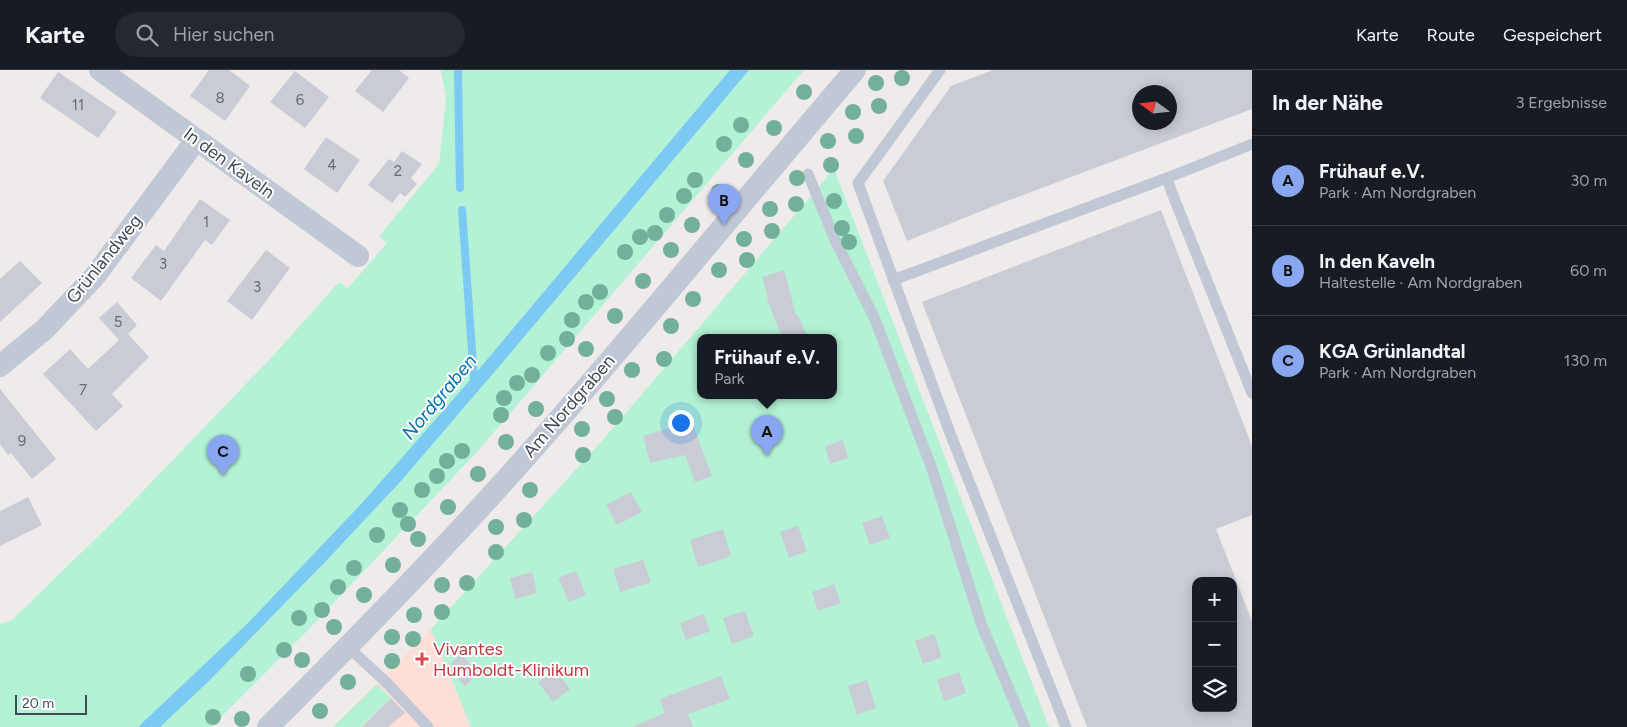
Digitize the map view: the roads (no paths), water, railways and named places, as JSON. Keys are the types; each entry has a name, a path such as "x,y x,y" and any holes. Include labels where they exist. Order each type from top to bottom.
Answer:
{"street":[{"name":"In den Kaveln","path":"100,70 358,256"},
{"name":"Am Nordgraben","path":"268,727 458,532 567,410 855,70"},
{"name":"Grünlandweg","path":"0,366 44,330 95,276 196,140"}],"lane":[{"path":"940,70 858,183 950,433 1066,727"},
{"path":"893,280 1167,178 1252,144"},
{"path":"808,174 835,240 874,317 932,469 982,626 1024,727"},
{"path":"1167,178 1252,393"},
{"path":"348,647 428,727"}],"water":[{"path":"730,70 749,70 401,481 210,680 160,727 138,727 247,624 363,502 464,387"}],"waterway":[{"path":"458,70 460,188"},
{"name":"Nordgraben","path":"462,210 474,379"}],"place":[{"name":"In den Kaveln","path":"724,225"},
{"name":"Frühauf e.V.","path":"767,456"},
{"name":"KGA Grünlandtal","path":"223,476"},
{"name":"Vivantes Humboldt-Klinikum","path":"422,659"}]}
